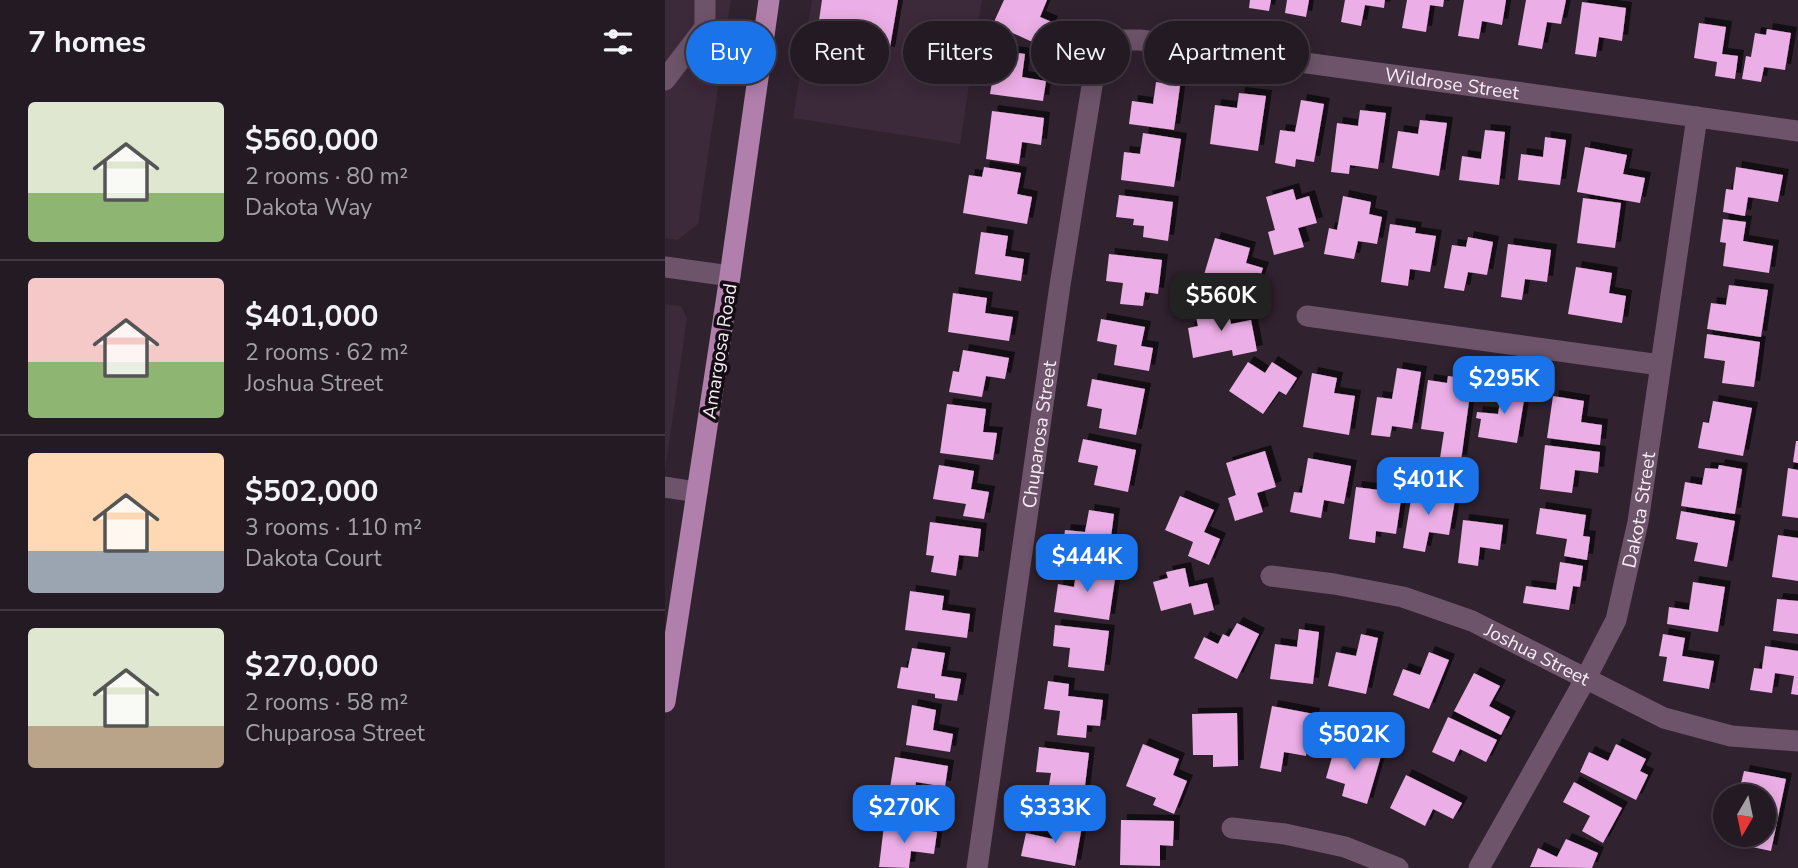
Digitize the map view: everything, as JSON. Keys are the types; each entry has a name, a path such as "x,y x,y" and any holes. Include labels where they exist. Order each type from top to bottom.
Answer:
{"main road":[{"name":"Amargosa Road","path":"665,702 769,0"}],"street":[{"path":"665,80 705,27 705,0"},
{"name":"Wildrose Street","path":"1130,40 1798,131"},
{"name":"Chuparosa Street","path":"977,868 1060,285 1092,84"},
{"name":"Dakota Street","path":"1479,868 1616,620 1631,559 1697,117"},
{"path":"665,267 730,276"},
{"path":"1307,316 1660,365"},
{"path":"665,487 697,492"},
{"name":"Joshua Street","path":"1271,576 1403,597 1472,621 1664,718 1731,736 1798,741"},
{"path":"1232,828 1285,834 1345,847 1398,868"}],"shaded area":[{"path":"665,0 731,0 728,21 686,21 686,84 719,84 698,224 678,240 665,238"},
{"path":"812,0 982,0 979,21 903,21 903,84 969,84 960,144 793,118 798,84 889,84 889,21 809,21"},
{"path":"665,304 681,306 687,318 665,471"}],"building":[{"path":"822,0 898,0 889,53 889,21 819,21"},
{"path":"1004,0 1047,0 1040,17 1050,21 1031,21 1031,41 1017,35 1017,21 994,21"},
{"path":"1250,0 1271,0 1269,11 1249,8"},
{"path":"1287,0 1309,0 1306,17 1285,13"},
{"path":"1345,0 1385,0 1384,8 1365,5 1361,26 1341,22"},
{"path":"1407,0 1444,0 1443,7 1430,5 1426,32 1402,28"},
{"path":"1464,0 1506,0 1502,25 1482,21 1479,39 1458,36"},
{"path":"1526,0 1566,0 1561,24 1547,22 1542,49 1518,45"},
{"path":"1582,2 1626,8 1622,41 1599,37 1596,57 1575,54"},
{"path":"1699,23 1726,27 1722,54 1738,56 1735,79 1715,76 1717,62 1694,58"},
{"path":"1767,29 1791,33 1785,70 1764,67 1761,82 1742,79 1746,56 1751,57 1755,33 1766,35"},
{"path":"1017,53 1025,54 1022,77 1031,78 1031,84 1046,84 1043,101 990,94 992,84 1017,84"},
{"path":"1156,84 1180,86 1174,130 1129,124 1132,101 1153,104"},
{"path":"1239,93 1266,96 1258,151 1210,144 1215,105 1237,108"},
{"path":"1301,100 1324,104 1314,162 1296,159 1295,167 1275,163 1280,130 1295,132"},
{"path":"1360,110 1386,113 1378,169 1350,165 1349,174 1331,172 1337,123 1358,126"},
{"path":"992,111 1044,118 1041,145 1022,142 1019,164 986,159"},
{"path":"1420,120 1447,123 1439,176 1392,168 1398,131 1418,134"},
{"path":"1485,130 1505,132 1499,185 1459,180 1462,156 1481,159"},
{"path":"1143,133 1181,139 1174,187 1121,180 1124,152 1140,154"},
{"path":"1545,137 1566,140 1560,185 1518,180 1521,154 1543,157"},
{"path":"1585,147 1627,155 1623,174 1645,178 1640,203 1577,192"},
{"path":"984,167 1021,173 1017,194 1032,197 1027,224 963,213 969,175 982,177"},
{"path":"1736,167 1783,175 1778,202 1748,197 1745,216 1723,212 1726,189 1733,190"},
{"path":"1293,189 1296,200 1309,196 1317,223 1298,228 1304,247 1274,255 1268,232 1275,230 1266,197"},
{"path":"1119,195 1173,202 1168,241 1143,237 1144,226 1133,225 1134,219 1116,217"},
{"path":"1343,196 1371,202 1369,214 1382,217 1377,244 1358,241 1354,259 1324,254 1329,228 1337,230"},
{"path":"1583,198 1621,203 1615,248 1577,243"},
{"path":"1723,219 1746,222 1743,241 1773,246 1769,273 1723,266 1726,243 1720,242"},
{"path":"1390,224 1416,228 1415,233 1436,236 1430,272 1410,269 1408,286 1381,282"},
{"path":"981,232 1008,236 1005,256 1024,259 1021,281 975,274"},
{"path":"1468,237 1493,242 1487,275 1468,272 1464,291 1444,288 1452,245 1466,247"},
{"path":"1215,238 1250,248 1246,263 1263,268 1255,292 1203,278"},
{"path":"1508,244 1551,250 1547,282 1525,279 1522,300 1501,297"},
{"path":"1109,254 1162,260 1158,294 1145,292 1143,306 1120,304 1123,283 1106,281"},
{"path":"1576,267 1612,273 1609,293 1626,296 1622,323 1568,314"},
{"path":"1729,285 1768,290 1761,337 1707,329 1711,303 1726,305"},
{"path":"953,293 987,298 985,313 1013,317 1009,341 948,332"},
{"path":"1226,300 1231,324 1251,320 1257,351 1233,356 1232,350 1193,358 1188,328 1198,326 1195,312 1211,309 1210,304"},
{"path":"1101,319 1145,327 1141,346 1153,348 1149,371 1114,365 1117,345 1097,341"},
{"path":"1707,334 1760,342 1754,387 1722,383 1725,361 1704,358"},
{"path":"963,350 1009,358 1005,379 986,376 982,397 949,392 953,371 959,372"},
{"path":"1248,362 1265,373 1272,362 1297,378 1286,395 1279,391 1263,414 1229,391"},
{"path":"1397,368 1421,372 1412,429 1392,426 1390,437 1371,435 1377,397 1392,399"},
{"path":"1312,373 1337,378 1334,393 1355,396 1349,435 1303,427"},
{"path":"1448,376 1472,379 1461,461 1440,458 1444,432 1421,429 1428,380 1447,383"},
{"path":"1092,379 1145,389 1136,435 1099,428 1102,409 1087,406"},
{"path":"1503,384 1526,388 1517,443 1478,437 1481,419 1476,418 1477,412 1498,414"},
{"path":"1553,396 1584,401 1581,422 1602,425 1600,445 1547,438"},
{"path":"1713,401 1752,408 1743,456 1698,448 1703,422 1709,423"},
{"path":"947,404 986,409 983,432 997,433 993,460 940,453"},
{"path":"1083,439 1136,450 1128,492 1094,485 1098,466 1078,462"},
{"path":"1798,441 1798,463 1793,462"},
{"path":"1545,445 1600,452 1598,473 1575,470 1572,493 1540,489"},
{"path":"1265,451 1276,487 1257,493 1263,512 1235,521 1228,498 1236,495 1226,463"},
{"path":"1308,458 1351,466 1344,504 1324,500 1321,518 1290,512 1294,492 1302,493"},
{"path":"939,465 974,471 971,489 989,492 984,519 963,516 966,504 933,499"},
{"path":"1719,465 1742,469 1735,514 1681,506 1685,482 1702,485 1705,468 1718,469"},
{"path":"1788,468 1798,470 1798,518 1782,516"},
{"path":"1356,487 1402,493 1396,534 1376,531 1375,543 1349,539"},
{"path":"1413,487 1456,494 1449,535 1429,532 1425,552 1403,548"},
{"path":"1180,496 1214,510 1204,532 1220,539 1209,565 1188,556 1193,542 1165,530"},
{"path":"1540,508 1586,515 1583,536 1590,537 1587,560 1564,556 1567,539 1536,534"},
{"path":"1089,510 1114,514 1108,560 1062,553 1065,530 1085,532"},
{"path":"1681,511 1735,521 1727,567 1694,561 1698,543 1676,539"},
{"path":"1463,520 1503,525 1500,550 1480,547 1478,566 1458,563"},
{"path":"930,522 981,529 978,557 959,555 956,576 931,572 934,556 926,555"},
{"path":"1778,535 1798,538 1798,581 1772,577"},
{"path":"1560,562 1583,566 1580,587 1573,586 1569,610 1523,603 1526,586 1556,590"},
{"path":"1077,566 1116,572 1109,620 1054,612 1058,584 1074,587"},
{"path":"1185,568 1189,587 1207,583 1214,610 1194,615 1191,603 1161,611 1153,582 1168,578 1166,572"},
{"path":"1693,582 1725,587 1718,632 1667,624 1669,607 1689,610"},
{"path":"910,591 944,596 942,610 970,614 967,638 905,630"},
{"path":"1777,599 1798,601 1798,634 1773,631"},
{"path":"1237,623 1259,634 1237,679 1194,658 1204,637 1218,644 1223,634 1229,637"},
{"path":"1055,625 1109,631 1104,671 1068,667 1070,648 1053,646"},
{"path":"1299,629 1319,632 1313,684 1270,679 1275,644 1297,647"},
{"path":"1361,634 1378,638 1366,694 1328,686 1336,652 1356,656"},
{"path":"1663,634 1685,638 1682,656 1714,661 1709,689 1663,681 1667,657 1659,656"},
{"path":"1765,646 1798,651 1798,695 1791,694 1794,676 1775,673 1772,693 1750,690 1754,668 1762,669"},
{"path":"912,648 945,653 941,676 961,679 957,701 935,698 935,694 897,688 901,667 908,668"},
{"path":"1429,652 1449,660 1429,709 1393,695 1403,669 1420,675"},
{"path":"1474,673 1500,686 1489,706 1510,717 1501,735 1454,711"},
{"path":"1048,681 1069,684 1068,696 1103,700 1100,726 1087,725 1086,738 1057,735 1060,711 1044,709"},
{"path":"912,705 936,710 933,730 953,734 950,752 906,745"},
{"path":"1272,706 1314,714 1306,756 1284,752 1281,772 1260,768"},
{"path":"1237,713 1238,766 1213,767 1213,755 1193,755 1192,714"},
{"path":"1448,717 1497,740 1486,762 1460,749 1454,762 1432,752"},
{"path":"1336,743 1381,756 1367,804 1342,796 1345,784 1326,778"},
{"path":"1143,744 1179,759 1173,775 1187,781 1174,814 1153,805 1156,798 1126,786"},
{"path":"1616,744 1646,759 1640,771 1648,775 1636,800 1580,772 1589,752 1608,761"},
{"path":"1039,747 1089,753 1083,802 1047,797 1051,773 1036,772"},
{"path":"895,757 948,766 945,787 916,782 913,804 888,800"},
{"path":"1744,771 1786,779 1776,827 1776,784 1741,784"},
{"path":"1406,775 1462,803 1453,819 1433,809 1425,826 1390,808"},
{"path":"1574,782 1622,808 1603,843 1582,831 1590,816 1563,802"},
{"path":"1121,820 1174,821 1173,846 1160,845 1160,866 1120,865"},
{"path":"1057,822 1082,826 1075,866 1021,856 1026,833 1053,839"},
{"path":"884,825 937,832 934,854 911,851 909,868 879,867"},
{"path":"1566,839 1598,853 1592,868 1530,867 1538,848 1557,857"},
{"path":"1752,847 1772,847 1771,851"}]}
